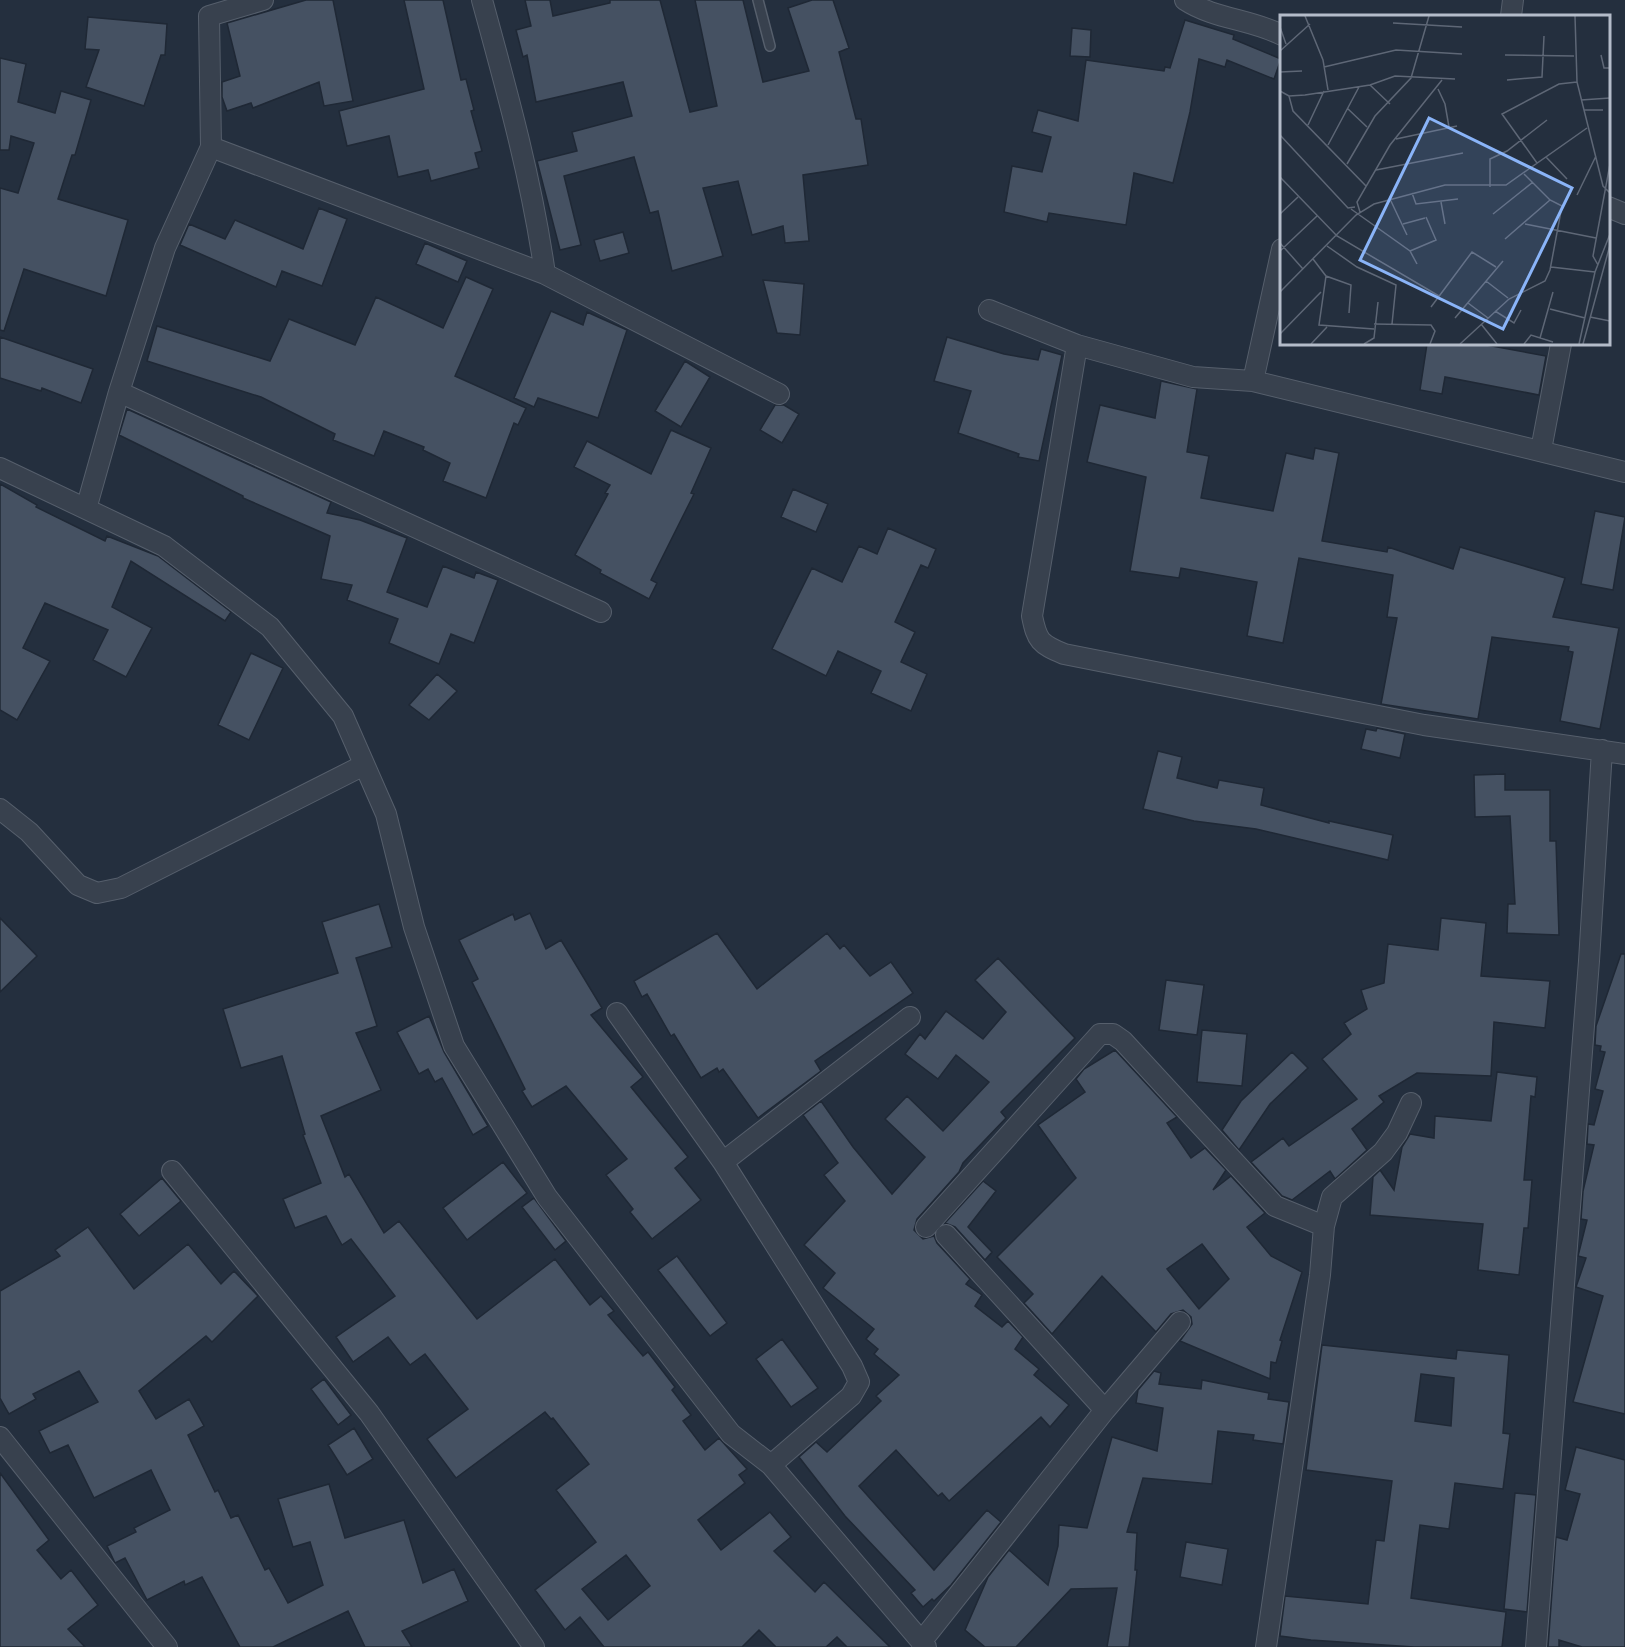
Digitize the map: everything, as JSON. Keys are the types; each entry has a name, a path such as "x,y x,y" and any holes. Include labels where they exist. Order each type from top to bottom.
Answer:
{"street":[{"path":"86,509 119,392 165,248 211,147 209,16 263,0"},
{"path":"482,0 524,159 537,219 545,274"},
{"path":"1185,0 1202,11 1261,25 1280,34"},
{"path":"1511,15 1513,0"},
{"path":"211,147 545,274 779,394"},
{"path":"1610,208 1625,214"},
{"path":"1253,381 1280,254"},
{"path":"988,310 1077,345 1192,377 1253,381 1625,472"},
{"path":"1077,345 1032,616 1036,636 1046,647 1064,654 1424,725 1625,754"},
{"path":"1541,450 1561,345"},
{"path":"119,392 601,612"},
{"path":"0,468 164,546 270,627 344,716 386,814 414,927 454,1046 547,1197 731,1434 771,1465 923,1645 1105,1410 1180,1322"},
{"path":"1536,1647 1589,961 1602,750"},
{"path":"0,809 29,832 78,885 97,893 122,888 364,765"},
{"path":"617,1013 723,1162 852,1366 859,1382 851,1396 771,1465"},
{"path":"723,1162 910,1017"},
{"path":"926,1227 1100,1034 1113,1035 1123,1041 1275,1206 1324,1226"},
{"path":"1266,1647 1320,1275 1324,1226 1332,1197 1383,1152 1397,1133 1411,1103"},
{"path":"172,1171 369,1413 534,1647"},
{"path":"946,1235 1105,1410"},
{"path":"0,1437 167,1647"}],"lane":[{"path":"758,0 770,46"}],"building":[{"path":"306,0 333,0 353,101 324,106 319,82 253,108 251,103 227,111 222,97 222,82 240,76 227,23"},
{"path":"404,0 443,0 461,80 466,79 474,110 471,111 482,151 475,153 479,168 431,181 428,170 398,177 389,136 347,146 339,111 424,89"},
{"path":"525,0 550,0 553,16 610,3 610,0 660,0 690,112 717,106 695,0 743,0 763,82 809,71 788,8 812,0 833,0 849,48 839,52 856,119 861,119 868,165 803,175 809,241 785,243 783,226 752,235 738,181 703,188 723,256 672,271 658,211 650,213 634,157 564,176 581,245 560,250 537,161 577,151 572,132 632,116 623,82 536,102 527,55 523,57 516,30 531,26"},
{"path":"88,17 167,24 165,55 161,55 144,106 86,87 99,50 85,49"},
{"path":"1185,20 1234,35 1233,39 1280,59 1274,79 1227,60 1225,67 1199,59 1190,112 1173,183 1134,173 1126,225 1049,213 1047,222 1004,212 1012,166 1042,172 1051,137 1032,132 1038,110 1078,121 1086,60 1164,71 1165,67 1170,68"},
{"path":"1072,28 1091,30 1090,57 1070,56"},
{"path":"0,58 26,64 18,102 55,113 61,91 91,100 75,155 72,155 58,199 128,220 106,296 24,269 4,331 0,330 0,188 18,193 34,143 11,136 9,150 0,150"},
{"path":"319,208 347,219 322,286 282,271 276,287 180,245 189,224 225,239 235,220 303,249"},
{"path":"623,232 629,253 600,261 594,240"},
{"path":"425,243 467,261 458,282 416,264"},
{"path":"466,277 493,289 455,376 526,408 518,425 514,423 486,498 443,481 450,463 423,450 424,447 384,431 374,456 333,440 335,434 261,397 147,361 157,326 270,361 289,319 355,345 376,297 443,328"},
{"path":"763,280 804,284 800,335 777,333"},
{"path":"551,311 583,325 587,312 627,330 598,418 538,398 534,407 514,398"},
{"path":"0,337 93,369 81,403 42,388 41,391 0,378"},
{"path":"947,337 1004,354 1038,360 1041,349 1062,355 1039,461 1018,457 1019,454 958,433 971,391 934,381"},
{"path":"1427,345 1486,345 1546,356 1539,395 1445,377 1442,394 1420,390"},
{"path":"685,361 710,377 681,427 655,411"},
{"path":"1161,381 1197,389 1187,452 1209,456 1201,498 1273,511 1286,453 1313,459 1315,448 1339,453 1322,541 1387,552 1388,547 1453,569 1460,547 1565,578 1553,617 1619,628 1600,729 1560,721 1573,652 1568,651 1569,647 1492,637 1478,719 1381,704 1397,618 1387,617 1393,575 1299,558 1283,643 1247,636 1257,582 1181,568 1179,578 1130,571 1146,477 1087,462 1100,405 1155,418"},
{"path":"775,405 784,405 799,414 782,443 760,430"},
{"path":"127,409 331,502 327,513 360,520 407,538 387,592 427,607 443,566 474,578 476,572 498,580 474,643 451,634 439,664 389,643 398,619 347,600 352,585 321,579 330,536 243,498 119,435"},
{"path":"671,430 711,448 691,493 694,494 651,580 657,583 649,599 600,573 601,570 575,555 608,494 605,493 610,485 574,467 587,441 651,474"},
{"path":"0,484 37,505 36,507 105,541 107,536 158,556 231,612 225,621 131,561 112,607 152,628 126,677 93,660 108,630 45,603 23,648 50,661 17,720 0,710"},
{"path":"793,489 828,504 816,532 781,517"},
{"path":"1595,511 1625,517 1613,590 1581,584"},
{"path":"888,528 936,549 928,568 921,565 895,622 915,632 901,662 927,674 911,711 871,693 881,671 838,651 826,676 772,649 812,568 842,582 859,546 877,554"},
{"path":"251,653 283,668 249,740 218,725"},
{"path":"437,674 457,691 429,720 409,705"},
{"path":"1377,728 1405,734 1400,758 1361,749 1366,729 1376,731"},
{"path":"1158,751 1182,757 1177,778 1217,788 1219,780 1264,788 1261,805 1329,823 1329,821 1393,835 1388,860 1256,829 1194,821 1143,809"},
{"path":"1505,774 1505,790 1550,790 1550,841 1556,841 1559,935 1507,933 1508,904 1515,904 1510,816 1475,817 1474,775"},
{"path":"379,904 392,947 356,958 377,1026 356,1033 381,1090 321,1116 345,1177 349,1174 384,1233 399,1221 477,1319 555,1259 590,1305 601,1296 614,1311 608,1315 643,1356 648,1352 675,1387 672,1390 691,1415 683,1421 705,1450 719,1438 747,1469 739,1475 745,1483 698,1520 721,1550 770,1512 791,1537 774,1551 815,1592 824,1582 890,1647 847,1647 837,1637 826,1647 776,1647 759,1630 742,1647 604,1647 580,1617 565,1630 535,1590 596,1542 556,1490 589,1464 553,1418 551,1419 545,1412 456,1478 427,1439 468,1409 425,1354 410,1365 388,1337 353,1362 336,1337 395,1296 351,1239 342,1245 326,1216 295,1228 283,1199 321,1183 303,1135 305,1134 282,1056 241,1068 223,1009 338,973 322,922","holes":["626,1555 650,1586 608,1620 582,1589"]},
{"path":"530,913 546,949 561,940 602,1008 591,1015 643,1077 631,1087 688,1157 675,1168 701,1200 652,1239 630,1212 633,1209 606,1175 627,1159 566,1086 532,1107 522,1091 525,1089 472,982 478,979 459,940 513,914 515,920"},
{"path":"0,918 37,956 0,992"},
{"path":"1441,918 1486,923 1481,976 1550,981 1545,1028 1494,1022 1491,1076 1417,1073 1379,1096 1384,1102 1352,1129 1367,1150 1335,1179 1330,1171 1292,1200 1282,1196 1251,1162 1283,1138 1289,1146 1357,1099 1322,1059 1351,1034 1344,1023 1367,1009 1361,990 1384,983 1388,944 1438,950"},
{"path":"717,933 757,989 827,933 840,949 844,945 870,976 891,962 913,993 815,1061 821,1071 758,1118 723,1069 719,1072 717,1068 701,1078 674,1034 671,1036 647,994 642,997 634,981"},
{"path":"1621,954 1625,954 1625,1414 1573,1402 1603,1296 1576,1287 1586,1258 1578,1256 1587,1220 1581,1219 1583,1191 1594,1145 1587,1144 1588,1124 1594,1125 1603,1091 1595,1089 1605,1052 1600,1051 1601,1046 1595,1045 1596,1026"},
{"path":"998,958 1075,1038 1001,1112 1006,1118 963,1163 959,1172 917,1219 914,1230 923,1239 934,1236 937,1243 970,1279 966,1284 982,1295 975,1306 1002,1327 1008,1321 1023,1337 1015,1349 1039,1369 1034,1375 1069,1405 1050,1427 1041,1417 949,1501 942,1493 938,1496 896,1450 859,1486 934,1570 987,1510 1001,1522 951,1585 934,1601 932,1599 923,1607 911,1593 915,1590 845,1516 799,1457 816,1442 827,1452 881,1401 876,1396 899,1375 874,1354 878,1349 866,1339 874,1329 823,1288 835,1273 804,1245 845,1201 824,1175 838,1163 803,1115 821,1101 853,1147 892,1194 925,1157 885,1119 907,1096 943,1131 989,1082 956,1055 938,1079 905,1054 920,1034 925,1039 946,1011 983,1039 1006,1012 975,980"},
{"path":"1166,980 1204,985 1197,1035 1159,1030"},
{"path":"429,1016 444,1052 488,1126 473,1135 442,1078 435,1082 428,1069 419,1074 397,1032"},
{"path":"1202,1030 1247,1034 1242,1086 1197,1082"},
{"path":"1115,1050 1177,1117 1167,1123 1191,1158 1205,1148 1226,1170 1213,1190 1231,1176 1265,1213 1247,1227 1271,1256 1302,1272 1280,1340 1282,1341 1276,1363 1271,1362 1270,1379 1180,1341 1192,1324 1191,1317 1183,1310 1171,1314 1156,1332 1102,1276 1052,1334 1024,1303 1033,1294 997,1257 1076,1178 1038,1125 1085,1092 1076,1079 1084,1069","holes":["1202,1244 1229,1279 1199,1309 1167,1269"]},
{"path":"1292,1052 1308,1068 1270,1104 1239,1150 1222,1130 1241,1101"},
{"path":"1497,1072 1537,1077 1535,1097 1531,1096 1524,1180 1532,1180 1528,1228 1524,1228 1519,1275 1478,1270 1483,1224 1370,1215 1373,1177 1380,1170 1394,1190 1402,1147 1410,1134 1434,1138 1435,1116 1491,1121"},
{"path":"503,1162 527,1193 467,1240 443,1208"},
{"path":"162,1178 181,1201 139,1236 120,1214"},
{"path":"983,1181 996,1191 968,1227 992,1252 985,1260 955,1227 945,1223"},
{"path":"534,1198 566,1241 555,1250 522,1207"},
{"path":"88,1227 134,1289 188,1244 221,1284 234,1271 258,1296 212,1342 206,1336 139,1391 156,1419 189,1399 204,1426 188,1435 215,1492 218,1490 231,1518 238,1515 265,1570 269,1568 288,1603 323,1585 310,1542 293,1547 278,1499 329,1484 345,1538 404,1520 423,1583 454,1569 468,1601 402,1631 412,1647 365,1647 348,1611 273,1647 240,1647 202,1577 185,1585 184,1581 147,1600 125,1558 115,1563 107,1546 136,1532 134,1528 170,1510 151,1470 94,1498 68,1445 50,1453 39,1431 98,1402 79,1371 33,1394 36,1399 9,1414 0,1398 0,1291 60,1256 55,1250"},
{"path":"677,1256 727,1323 710,1336 658,1270"},
{"path":"782,1339 818,1388 791,1407 756,1359"},
{"path":"1322,1345 1456,1359 1457,1350 1509,1355 1503,1433 1510,1434 1503,1489 1455,1483 1449,1529 1420,1525 1411,1598 1506,1612 1502,1647 1414,1647 1280,1636 1285,1596 1368,1604 1376,1540 1384,1541 1392,1481 1306,1470","holes":["1421,1374 1454,1378 1451,1426 1415,1421"]},
{"path":"1154,1371 1161,1373 1159,1384 1201,1389 1202,1380 1269,1393 1268,1399 1289,1402 1283,1444 1253,1440 1254,1435 1218,1431 1212,1484 1143,1478 1127,1532 1137,1533 1135,1570 1137,1570 1129,1647 1107,1647 1117,1588 1071,1589 1016,1647 985,1647 965,1630 988,1577 1009,1550 1048,1585 1058,1546 1059,1525 1087,1528 1112,1437 1157,1451 1163,1408 1136,1403 1138,1390"},
{"path":"324,1379 351,1415 338,1425 311,1389"},
{"path":"354,1428 373,1459 347,1475 328,1445"},
{"path":"1576,1447 1625,1460 1625,1647 1582,1647 1559,1640 1559,1647 1548,1647 1556,1537 1567,1540 1580,1494 1565,1490"},
{"path":"0,1473 49,1540 37,1550 61,1579 71,1570 98,1605 68,1629 85,1647 0,1647"},
{"path":"1515,1493 1536,1495 1527,1612 1504,1609"},
{"path":"1186,1542 1228,1549 1222,1585 1180,1577"}]}
